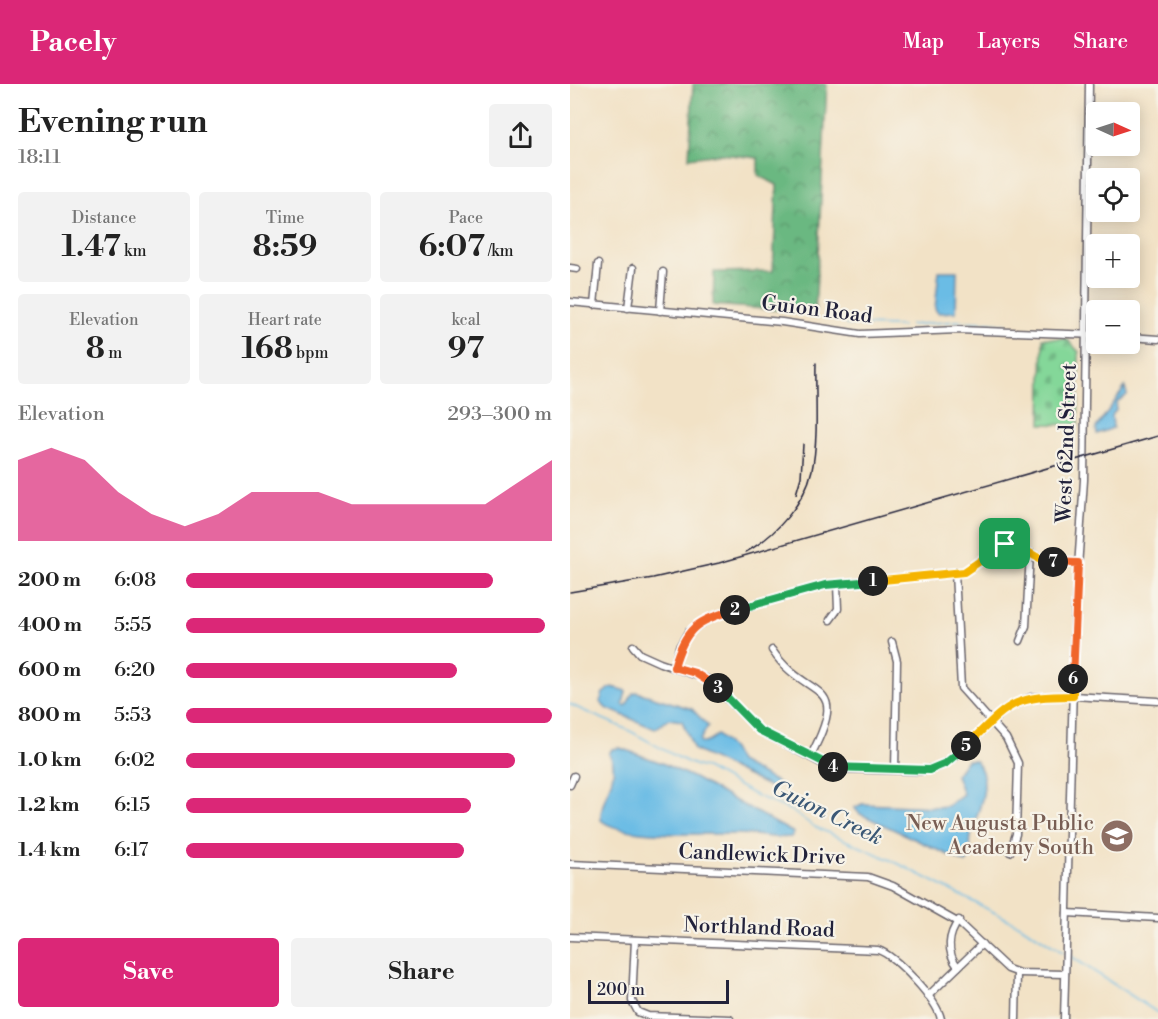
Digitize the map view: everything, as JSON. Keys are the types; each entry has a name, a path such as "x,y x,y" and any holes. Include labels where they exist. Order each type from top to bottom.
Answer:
{"street":[{"name":"West 62nd Street","path":"1087,300 1089,84"},
{"path":"594,305 598,264"},
{"path":"628,308 633,268"},
{"path":"660,311 663,272"},
{"name":"Guion Road","path":"570,302 793,323 860,334 958,330 1086,334"},
{"path":"1140,338 1158,339"},
{"name":"West 62nd Street","path":"1064,1019 1073,696 1084,480 1087,354"},
{"path":"674,667 685,637 703,620 825,585 955,573 971,568 1005,544 1019,546 1045,561 1078,563"},
{"path":"1020,641 1026,626 1030,553"},
{"path":"955,573 959,681 967,697 1006,738 1018,763 1016,834 1010,852"},
{"path":"830,620 838,609 837,584"},
{"path":"892,642 897,661 895,770"},
{"path":"633,646 640,654 707,679 759,730 810,758 834,768 920,771 938,767 954,758 1007,708 1022,699 1041,696 1073,696 1158,701"},
{"path":"772,650 783,664 816,689 828,705 828,720 810,758"},
{"path":"570,785 574,776"},
{"name":"Candlewick Drive","path":"570,864 863,876 891,885 958,921 1003,966 1017,973"},
{"path":"1067,913 1158,918"},
{"path":"958,921 949,944 952,957 958,967"},
{"name":"Northland Road","path":"570,937 878,950 892,957 928,996 937,1006 941,1019"},
{"path":"635,940 634,1006 644,1016 730,1019"},
{"path":"928,996 982,944"},
{"path":"1016,1019 1017,973 1065,974"}],"green space":[{"path":"693,84 827,84 815,313 713,305 714,272 773,271 777,185 758,175 758,158 721,154 689,158"},
{"path":"1043,338 1067,339 1079,352 1078,425 1041,424"}],"water":[{"path":"939,271 957,271 956,312 938,313 935,309"},
{"path":"1125,387 1127,395 1117,402 1116,410 1112,415 1113,428 1097,434 1096,428"},
{"path":"612,687 626,691 623,704 626,706 633,693 637,692 692,709 708,726 700,740 701,743 717,735 732,749 739,762 780,784 772,788 694,750 682,721 669,719 655,729 606,708 600,702 603,693"},
{"path":"620,748 662,763 694,778 794,833 791,837 667,834 646,833 611,826 601,820 601,812 612,778 613,762 609,754 612,749"},
{"path":"967,760 975,760 981,769 984,788 966,863 860,814 854,808 862,804 947,806 963,794 956,775"}],"waterway":[{"path":"825,306 847,325 902,326"},
{"path":"910,325 957,321 1006,323"},
{"name":"Guion Creek","path":"570,704 622,727 682,760 706,768 755,795 790,810 815,827 895,862 1023,927 1064,953"},
{"name":"Guion Creek","path":"1069,955 1158,1013"}],"railway":[{"path":"746,552 778,528 796,506 808,482 815,444 816,363"},
{"path":"570,592 653,578 719,563 1158,436"},
{"path":"796,494 801,477 803,444"}],"place":[{"name":"New Augusta Public Academy South","path":"1117,836"}],"route":[{"path":"1005,544 1019,546 1045,561 1078,563 1073,696 1031,697 1014,703 954,758 938,767 920,771 842,769 829,766 759,730 715,684 695,673 674,667 679,647 688,632 713,616 825,585 964,572 1005,544"}]}
